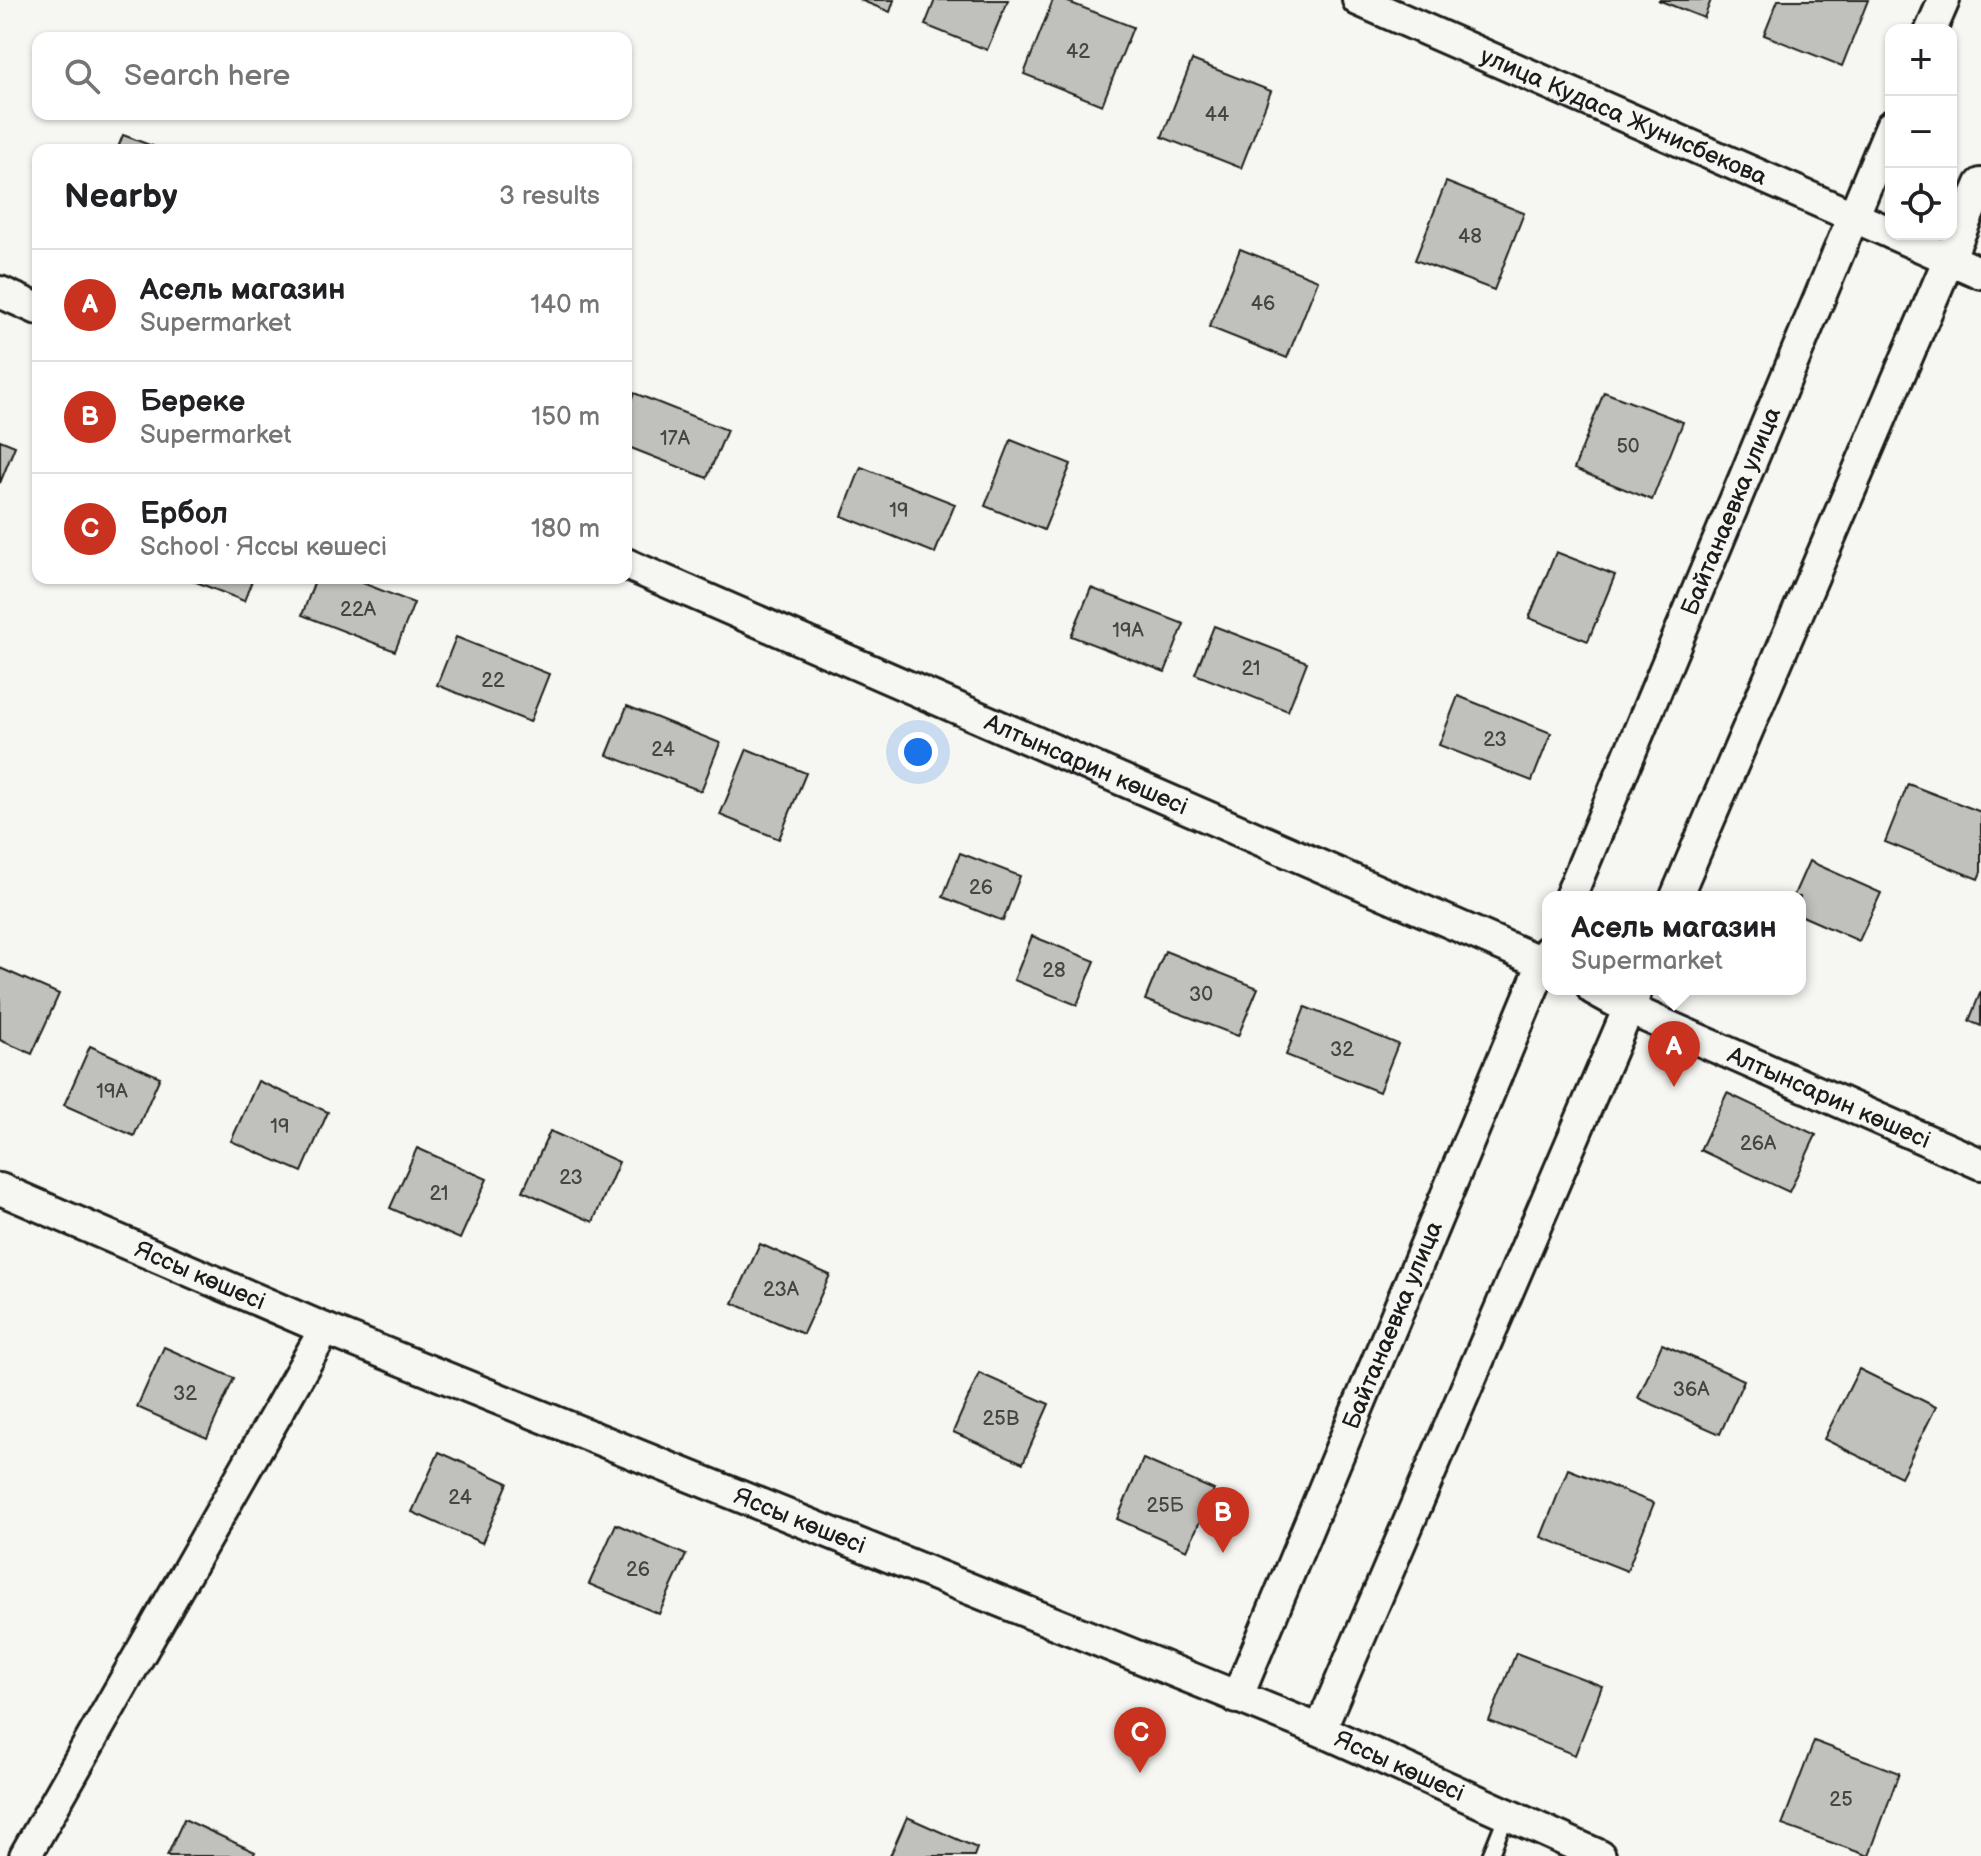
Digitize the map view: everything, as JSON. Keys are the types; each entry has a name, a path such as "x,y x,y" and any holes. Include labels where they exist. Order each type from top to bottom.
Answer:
{"street":[{"name":"улица Кудаса Жунисбекова","path":"1358,0 1885,231"},
{"path":"1934,24 1944,0"},
{"name":"Байтанаевка улица","path":"1573,891 1885,141"},
{"path":"1679,891 1981,184"},
{"name":"улица Кудаса Жунисбекова","path":"1906,240 1981,273"},
{"path":"0,292 32,306"},
{"name":"Алтынсарин көшесі","path":"632,567 1542,957"},
{"name":"Байтанаевка улица","path":"1237,1698 1542,969"},
{"path":"1320,1730 1633,999"},
{"name":"Алтынсарин көшесі","path":"1633,999 1981,1164"},
{"name":"Яссы көшесі","path":"0,1189 325,1329 1320,1730 1600,1856"},
{"path":"25,1856 325,1329"}],"lane":[{"path":"1490,1856 1507,1814"}],"building":[{"path":"860,0 894,0 890,12"},
{"path":"935,0 1008,0 987,50 925,25"},
{"path":"1053,0 1063,0 1133,27 1102,105 1024,74"},
{"path":"1658,0 1711,0 1704,18"},
{"path":"1778,0 1868,0 1842,66 1764,35"},
{"path":"1192,60 1271,91 1241,168 1162,137"},
{"path":"123,135 147,144 119,144"},
{"path":"1446,182 1524,213 1494,290 1415,260"},
{"path":"1240,249 1318,280 1287,358 1209,327"},
{"path":"1604,392 1683,422 1652,500 1574,469"},
{"path":"634,393 727,430 707,478 632,448"},
{"path":"0,440 15,446 0,483"},
{"path":"1011,440 1071,464 1044,530 985,506"},
{"path":"861,467 955,504 935,553 842,516"},
{"path":"1556,552 1615,575 1588,641 1529,618"},
{"path":"201,584 251,584 244,601"},
{"path":"314,584 365,584 414,603 395,651 302,615"},
{"path":"1091,588 1184,624 1165,672 1071,636"},
{"path":"1214,626 1307,662 1288,711 1195,674"},
{"path":"456,637 549,674 530,722 437,685"},
{"path":"1458,696 1551,733 1532,781 1439,745"},
{"path":"627,706 720,743 701,791 607,755"},
{"path":"747,749 806,773 779,839 720,815"},
{"path":"1908,784 1981,812 1981,872 1978,879 1885,842"},
{"path":"960,853 1020,876 1003,921 943,897"},
{"path":"1809,861 1881,893 1859,941 1806,918 1806,891 1796,891"},
{"path":"1032,936 1095,961 1077,1005 1014,980"},
{"path":"1165,951 1258,988 1238,1036 1145,1000"},
{"path":"0,968 59,994 32,1054 0,1040"},
{"path":"1981,991 1981,1026 1969,1021"},
{"path":"1305,1007 1398,1044 1379,1092 1286,1055"},
{"path":"90,1046 160,1077 134,1136 64,1105"},
{"path":"258,1081 328,1112 302,1172 231,1141"},
{"path":"1727,1093 1816,1135 1789,1192 1700,1150"},
{"path":"550,1131 619,1162 593,1222 523,1191"},
{"path":"417,1148 487,1179 460,1239 390,1208"},
{"path":"760,1244 830,1275 803,1334 733,1303"},
{"path":"1662,1344 1744,1380 1720,1434 1638,1398"},
{"path":"164,1347 234,1378 207,1438 137,1407"},
{"path":"1859,1369 1936,1407 1901,1477 1824,1439"},
{"path":"979,1373 1049,1404 1023,1463 953,1432"},
{"path":"439,1452 508,1483 482,1543 412,1512"},
{"path":"1143,1459 1214,1490 1187,1550 1117,1519"},
{"path":"1568,1469 1654,1503 1627,1571 1541,1537"},
{"path":"616,1524 686,1555 659,1614 589,1584"},
{"path":"1516,1653 1602,1686 1575,1755 1489,1721"},
{"path":"1814,1741 1899,1773 1869,1856 1782,1825"},
{"path":"907,1817 977,1848 974,1856 890,1856"},
{"path":"184,1819 255,1852 253,1856 167,1856"}],"place":[{"name":"Асель магазин","path":"1674,1087"},
{"name":"Береке","path":"1223,1553"},
{"name":"Ербол","path":"1140,1773"}]}
